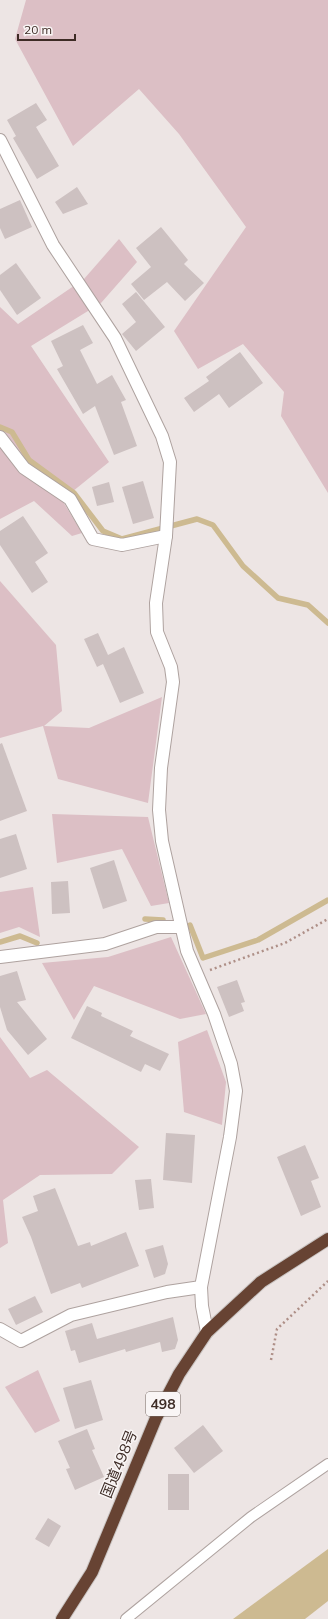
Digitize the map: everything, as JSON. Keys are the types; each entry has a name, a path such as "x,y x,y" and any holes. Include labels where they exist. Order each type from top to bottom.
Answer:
{"highway":[{"name":"国道498号","path":"62,1619 92,1572 156,1418 180,1374 207,1332 262,1282 328,1239"}],"street":[{"path":"0,140 53,245 115,338 162,436 170,462 168,516 156,603 157,632 171,667 172,682 161,768 159,810 162,842 187,951 214,1014 231,1064 236,1091 230,1137 201,1287 202,1306 207,1332"},
{"path":"0,437 24,468 70,499 93,539 122,546 166,536"},
{"path":"0,957 105,944 156,926 181,927"},
{"path":"0,1329 21,1341 71,1316 167,1292 201,1287"}],"lane":[{"path":"126,1619 251,1517 328,1464"}],"path":[{"path":"197,975 285,943 328,919"},
{"path":"272,1360 277,1329 328,1281"}],"shaded area":[{"path":"26,0 328,0 328,493 281,416 284,392 243,344 198,369 174,331 246,227 179,134 139,89 73,146 15,39"},
{"path":"119,239 137,262 101,303 31,346 109,462 62,500 82,533 72,536 34,501 0,519 0,307 18,324 84,279"},
{"path":"0,581 56,645 62,711 44,726 89,728 162,697 148,803 58,779 43,726 0,738"},
{"path":"52,814 148,817 169,903 151,906 122,849 57,863"},
{"path":"33,887 40,937 19,927 0,933 0,892"},
{"path":"171,937 206,1014 180,1019 94,986 74,1020 42,963 108,957"},
{"path":"207,1030 226,1082 222,1125 184,1112 178,1042"},
{"path":"0,1037 30,1078 47,1070 139,1147 112,1174 40,1175 3,1200 8,1243 0,1248"},
{"path":"38,1370 60,1421 35,1433 5,1387"},
{"path":"328,1549 328,1601 305,1619 233,1619"}],"building":[{"path":"36,103 47,120 36,127 59,166 37,179 13,138 16,136 7,120"},
{"path":"77,187 88,204 63,214 55,202"},
{"path":"20,200 32,227 5,239 0,228 0,209"},
{"path":"161,227 188,260 184,264 204,283 185,301 167,282 144,300 131,284 151,267 136,248"},
{"path":"16,263 41,298 17,315 0,290 0,275"},
{"path":"136,292 165,327 136,351 122,334 136,322 122,304"},
{"path":"83,325 93,343 80,350 97,384 112,375 126,400 121,402 137,446 114,455 95,406 83,414 57,369 63,366 51,341"},
{"path":"240,352 263,383 229,408 219,394 194,412 184,398 209,381 206,377"},
{"path":"143,481 154,518 133,524 122,487"},
{"path":"109,482 114,502 97,506 92,487"},
{"path":"23,516 48,553 35,562 48,582 32,593 0,545 0,531"},
{"path":"98,633 108,655 124,647 144,693 120,703 103,664 97,667 84,639"},
{"path":"2,743 27,811 0,821 0,744"},
{"path":"16,834 27,869 0,878 0,839"},
{"path":"114,860 127,901 103,909 90,868"},
{"path":"68,881 70,913 52,914 51,882"},
{"path":"17,971 26,1000 17,1002 47,1039 28,1055 7,1030 0,1007 0,976"},
{"path":"237,980 245,1002 241,1003 244,1011 229,1017 217,987"},
{"path":"87,1006 102,1013 101,1016 133,1031 130,1036 169,1054 160,1071 145,1064 141,1072 71,1038"},
{"path":"166,1133 195,1135 192,1183 163,1180"},
{"path":"305,1145 319,1178 311,1181 321,1207 301,1216 277,1157"},
{"path":"151,1179 154,1208 139,1210 135,1180"},
{"path":"55,1188 78,1246 90,1242 91,1246 126,1232 139,1266 82,1288 80,1283 51,1294 31,1237 22,1217 38,1211 33,1196"},
{"path":"163,1245 168,1264 165,1274 154,1278 145,1250"},
{"path":"35,1296 43,1312 16,1325 8,1309"},
{"path":"173,1317 178,1340 175,1349 162,1352 160,1342 126,1352 125,1349 79,1363 75,1350 71,1351 65,1331 92,1323 97,1339"},
{"path":"91,1380 103,1420 75,1429 63,1388"},
{"path":"203,1425 223,1451 194,1473 174,1448"},
{"path":"87,1429 95,1449 92,1450 104,1477 75,1490 66,1469 70,1468 58,1441"},
{"path":"168,1474 189,1474 189,1510 168,1510"},
{"path":"48,1518 61,1526 49,1547 35,1539"}],"waterway":[{"path":"0,427 12,432 29,460 74,493 103,531 122,539 197,519 213,525 243,566 278,598 308,605 328,623"},
{"path":"190,925 203,958 258,940 328,900"},
{"path":"145,919 163,920"},
{"path":"0,942 20,936 37,943"}]}
